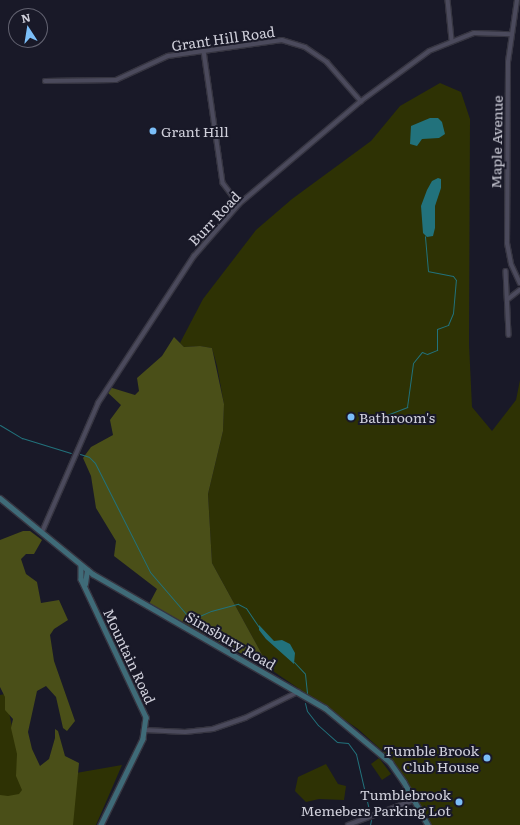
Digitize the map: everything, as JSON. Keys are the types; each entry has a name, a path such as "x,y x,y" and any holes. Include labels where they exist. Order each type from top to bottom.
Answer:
{"main road":[{"name":"Simsbury Road","path":"0,498 87,570 299,691 325,708 381,753 398,772 428,825"},
{"name":"Mountain Road","path":"81,566 81,579 85,584 143,707 145,730 101,825"},
{"path":"85,584 87,570"}],"street":[{"path":"448,0 452,40"},
{"name":"Maple Avenue","path":"517,0 508,62 506,243 510,264 520,283"},
{"name":"Burr Road","path":"42,532 98,403 194,256 239,204 361,101 429,51 452,40 482,32 512,34"},
{"name":"Grant Hill Road","path":"45,81 116,80 168,56 282,40 305,47 333,67 361,101"},
{"path":"204,51 223,182 239,204"},
{"path":"506,271 509,336"},
{"path":"507,300 520,290"},
{"path":"145,730 191,732 213,729 253,714 299,691"},
{"path":"348,825 414,800"}],"green space":[{"path":"440,83 461,92 470,119 469,344 472,407 492,431 516,400 520,380 520,825 431,825 404,777 387,755 358,729 270,669 212,563 208,494 223,431 224,404 217,366 212,348 200,346 184,347 180,343 203,299 256,230 292,199 371,141 400,106"},
{"path":"174,337 184,347 200,346 212,348 224,404 223,431 208,494 212,563 270,669 149,604 157,589 114,556 116,541 96,508 91,476 83,458 91,447 113,435 110,420 121,405 106,391 109,387 135,395 139,391 137,378 162,356"},
{"path":"23,531 30,531 42,540 34,554 26,554 21,559 26,574 37,582 41,603 59,600 68,620 54,629 50,635 54,661 75,721 67,731 63,728 56,697 46,686 37,691 28,732 32,749 40,766 49,759 55,738 55,729 58,731 65,756 79,763 73,825 0,825 0,795 8,796 19,794 22,790 16,776 17,754 11,728 13,719 5,710 5,697 0,687 0,540"},
{"path":"5,694 24,782 122,765 96,825 0,825 0,695"},
{"path":"379,758 391,774 382,780 371,764"},
{"path":"326,764 338,784 346,786 344,800 319,799 306,802 295,791 298,777"}],"water":[{"path":"430,118 438,118 442,122 445,134 439,138 422,139 417,146 410,144 411,126"},
{"path":"438,178 441,179 441,188 435,206 435,228 433,236 427,237 423,233 421,206 432,181"},
{"path":"259,625 274,641 282,640 290,644 295,653 294,664 266,639 259,630"}],"waterway":[{"path":"384,416 407,407 413,363 422,352 427,354 437,350 437,329 448,325 453,313 456,280 453,276 428,271 425,236"},
{"path":"0,425 22,438 71,453"},
{"path":"80,454 89,457 95,463 150,572 187,615 195,618 211,611 238,604 246,608 259,627"},
{"path":"294,662 305,674 307,693"},
{"path":"305,703 307,711 318,725 337,742 348,743 356,754 370,814"},
{"path":"370,825 371,820"}],"place":[{"name":"Grant Hill","path":"153,131"},
{"name":"Bathroom's","path":"351,417"},
{"name":"Tumble Brook Club House","path":"487,758"},
{"name":"Tumblebrook Memebers Parking Lot","path":"459,802"}]}
